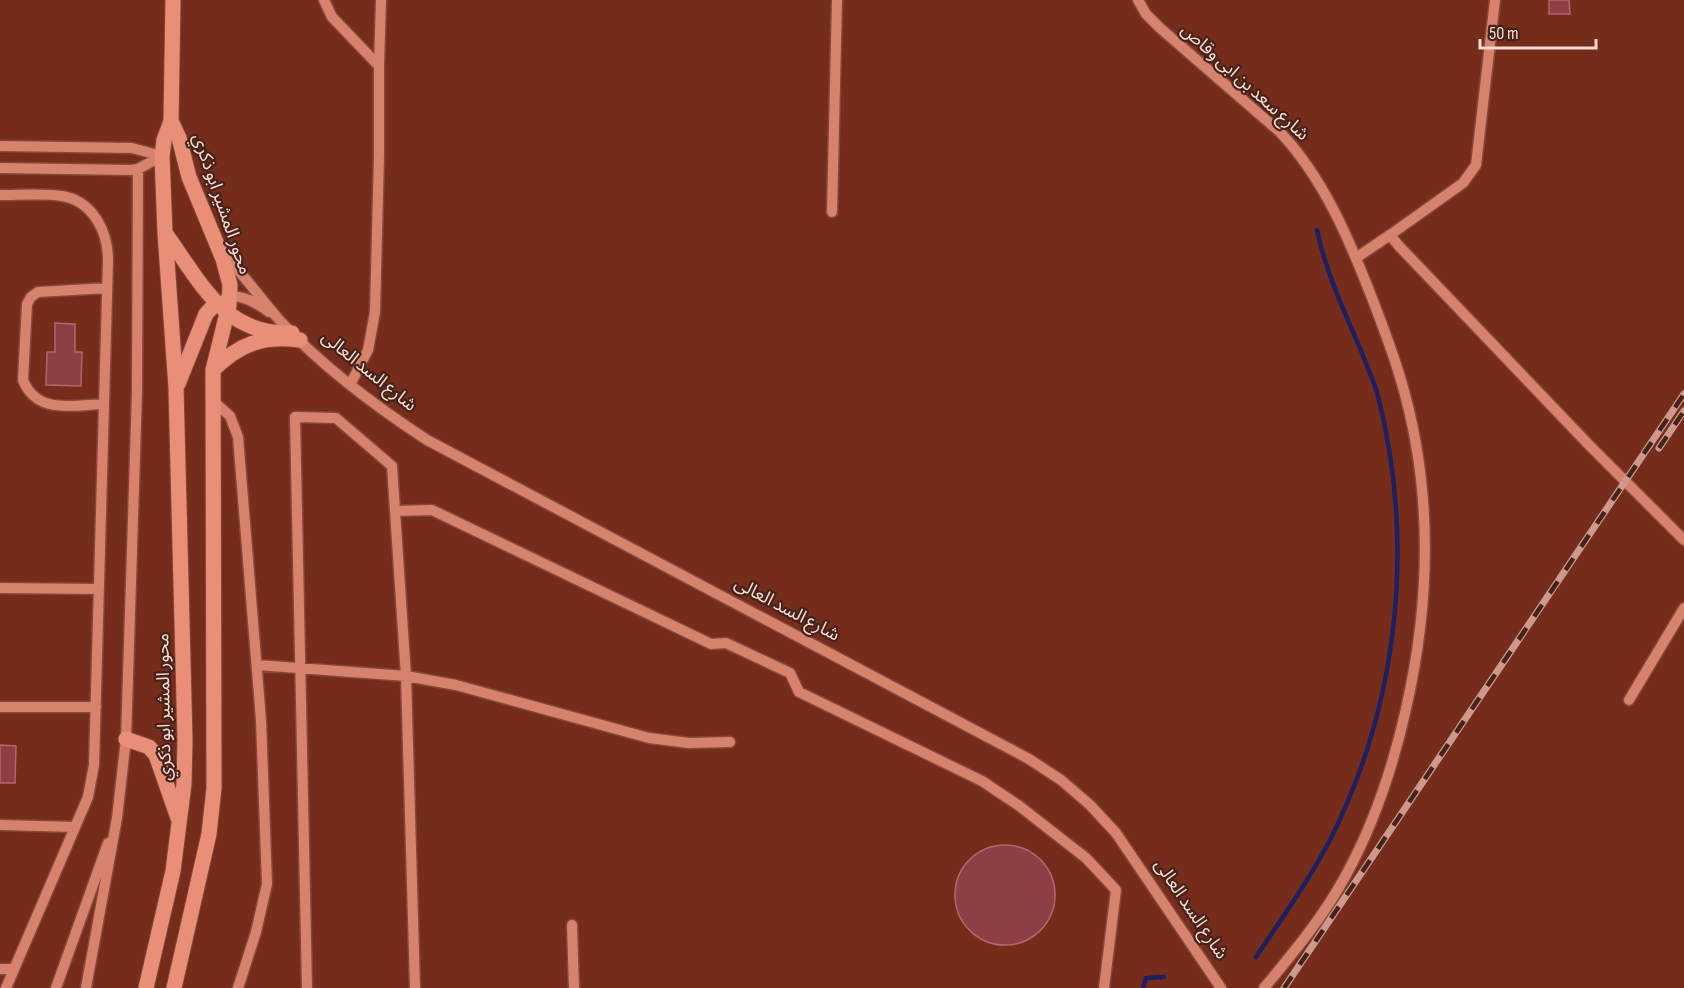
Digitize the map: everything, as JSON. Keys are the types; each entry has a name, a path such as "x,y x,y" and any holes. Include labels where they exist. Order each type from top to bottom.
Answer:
{"main road":[{"path":"171,121 173,0"},
{"name":"محور المشير ابو ذكري","path":"146,988 173,871 184,784 185,740 176,388 162,156 164,140 171,121"},
{"name":"محور المشير ابو ذكري","path":"171,121 179,138 189,177 228,272 230,296 221,308 213,370 212,400 214,788 209,834 174,988"},
{"path":"165,233 221,308 258,330 296,337"},
{"path":"176,388 206,314 221,308"},
{"path":"213,370 231,354 255,342 296,337"},
{"path":"126,739 149,747 156,755 180,828"}],"street":[{"path":"324,0 332,17 379,66"},
{"path":"350,385 368,350 375,312 381,0"},
{"path":"832,212 837,0"},
{"name":"شارع سعد بن ابى وقاص","path":"1138,0 1146,14 1160,28 1280,132 1297,150 1324,192 1356,258 1388,338 1401,379 1419,461 1426,545 1421,630 1398,747 1371,824 1345,877 1327,906 1264,988"},
{"path":"1356,258 1463,183 1476,165 1494,0"},
{"path":"0,146 132,148 162,156"},
{"path":"0,168 130,170 138,169 162,156"},
{"path":"86,988 117,818 126,739 137,392 138,169"},
{"path":"0,195 63,196 77,201 98,221 105,235 108,249 92,782 88,797 6,988"},
{"path":"1390,235 1590,446 1684,540"},
{"name":"شارع السد العالى","path":"217,247 296,337 350,385 427,440 1029,759 1060,780 1090,805 1116,833 1221,988"},
{"path":"104,404 53,405 39,401 27,391 22,380 27,304 31,297 38,292 107,288"},
{"name":"شارع السد العالى","path":"230,296 245,298 258,304 281,321"},
{"path":"212,400 230,416 238,437 257,665 267,884 256,932 238,988"},
{"path":"307,988 295,417 336,418 392,466 406,676 415,988"},
{"path":"395,511 432,510 711,644 726,643 790,673 800,692 982,781 1009,799 1086,858 1116,890 1104,988"},
{"path":"0,588 99,589"},
{"path":"1629,700 1684,608"},
{"path":"257,665 406,676 456,685 649,738 689,743 730,742"},
{"path":"0,707 96,707"},
{"path":"56,988 117,818"},
{"path":"0,825 75,827"},
{"path":"572,925 574,988"},
{"path":"0,969 15,969"}],"building":[{"path":"1549,0 1569,0 1570,14 1549,14"},
{"path":"55,323 75,324 75,352 82,352 81,386 46,385 47,352 55,352"},
{"path":"0,745 16,746 15,783 0,783"},
{"path":"1005,845 1033,853 1047,867 1055,895 1047,923 1033,937 1005,945 977,937 963,923 955,895 963,867 977,853"}],"waterway":[{"path":"1256,957 1323,853 1354,786 1372,732 1386,677 1394,621 1397,565 1396,508 1389,452 1376,390 1331,277 1317,230"},
{"path":"1143,988 1146,978 1164,977"}],"railway":[{"path":"1284,988 1684,394"},
{"path":"1659,448 1684,411"}]}
